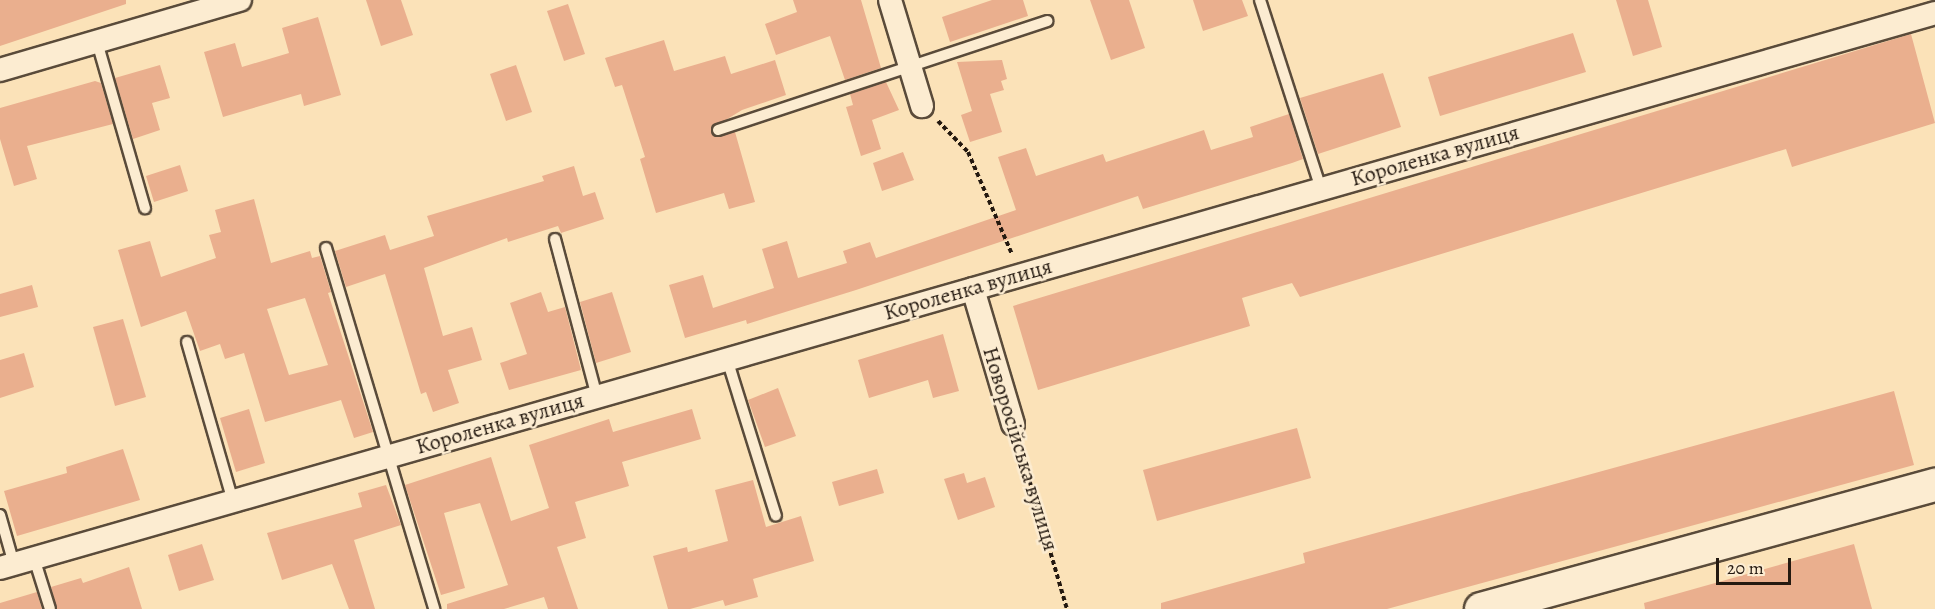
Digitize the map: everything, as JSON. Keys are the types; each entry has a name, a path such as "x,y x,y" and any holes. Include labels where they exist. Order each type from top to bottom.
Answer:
{"street":[{"path":"0,70 240,0"},
{"path":"890,0 922,106"},
{"name":"Короленка вулиця","path":"16,563 1935,13"},
{"name":"Новоросійська вулиця","path":"973,289 1013,424"},
{"path":"1481,609 1935,485"}],"lane":[{"path":"1260,0 1322,189"},
{"path":"718,130 909,64 1047,21"},
{"path":"97,42 145,208"},
{"path":"555,239 597,397"},
{"path":"326,248 434,609"},
{"path":"187,342 233,501"},
{"path":"727,359 776,516"},
{"path":"0,516 16,563 50,609"}],"path":[{"path":"922,106 968,152 1021,275"},
{"name":"Новоросійська вулиця","path":"1013,424 1067,609"}],"building":[{"path":"0,0 126,0 126,4 0,46"},
{"path":"366,0 401,0 413,35 381,46"},
{"path":"793,0 861,0 881,68 845,80 830,36 776,55 765,24 797,12"},
{"path":"992,0 1023,0 1028,16 950,42 942,17"},
{"path":"1090,0 1129,0 1145,48 1111,60"},
{"path":"1193,0 1242,0 1248,16 1203,31"},
{"path":"1616,0 1648,0 1662,47 1633,56"},
{"path":"568,4 585,54 564,61 547,11"},
{"path":"318,17 341,95 304,106 301,94 223,117 204,52 235,43 242,67 289,53 282,28"},
{"path":"1573,33 1586,72 1440,116 1428,77"},
{"path":"1911,34 1935,123 1792,167 1786,149 1300,297 1292,283 1242,298 1250,326 1038,390 1013,306"},
{"path":"664,40 674,71 725,56 731,74 775,60 786,95 742,110 711,129 717,137 735,132 755,202 729,209 724,193 656,213 640,159 645,157 622,85 615,87 605,58"},
{"path":"1002,60 1007,79 1001,81 1004,90 990,94 1002,132 970,142 961,115 972,111 957,62"},
{"path":"160,65 170,98 152,103 160,130 133,139 115,78"},
{"path":"516,65 532,112 506,121 490,74"},
{"path":"1383,73 1401,127 1318,154 1300,98"},
{"path":"95,81 101,83 113,124 27,146 37,179 14,186 0,139 0,108"},
{"path":"886,82 899,110 872,120 881,149 861,156 846,107 853,105 850,94"},
{"path":"1289,114 1303,159 1143,209 1138,196 856,290 747,324 746,320 685,338 669,285 703,275 713,308 774,288 762,249 787,241 798,278 847,263 843,251 870,242 876,258 1016,210 998,157 1026,148 1036,176 1103,154 1106,162 1204,130 1211,150 1253,137 1250,127"},
{"path":"903,152 914,180 882,191 873,163"},
{"path":"180,165 188,191 154,202 146,176"},
{"path":"574,166 583,196 595,192 604,219 561,233 558,226 508,242 507,238 424,268 443,336 472,327 482,360 448,370 459,403 433,412 426,392 421,394 385,274 346,287 335,251 385,235 390,250 434,236 427,216 544,181 542,176"},
{"path":"254,199 271,263 310,251 312,258 320,256 331,292 328,293 373,432 354,438 341,400 265,422 244,353 225,359 220,344 200,351 186,311 141,327 118,250 150,241 161,277 216,258 209,235 221,232 215,210","holes":["305,298 328,365 289,375 267,309"]},
{"path":"32,285 38,307 0,317 0,294"},
{"path":"541,292 548,312 565,307 581,370 509,390 500,363 527,354 510,303"},
{"path":"612,292 631,352 596,363 580,302"},
{"path":"123,319 146,397 115,406 93,327"},
{"path":"943,334 959,391 933,398 928,380 869,398 858,360"},
{"path":"24,353 34,387 0,398 0,360"},
{"path":"778,388 796,436 765,447 748,400"},
{"path":"1894,391 1914,465 1387,609 1161,609 1161,603 1305,563 1303,553"},
{"path":"249,409 265,463 236,472 220,418"},
{"path":"692,409 701,439 622,462 629,486 575,502 586,538 557,547 578,609 548,609 544,597 504,609 447,609 447,604 508,585 480,503 444,513 465,588 441,595 405,485 491,457 511,521 549,508 529,445 609,419 613,432"},
{"path":"1297,428 1311,478 1157,521 1143,470"},
{"path":"123,449 140,500 17,536 4,491 67,473 66,467"},
{"path":"877,469 884,493 839,506 832,482"},
{"path":"964,473 967,483 985,477 995,507 958,520 944,479"},
{"path":"753,480 766,527 801,516 814,561 753,579 758,597 725,606 723,600 690,609 668,609 653,556 687,547 688,552 728,541 715,490"},
{"path":"386,485 401,525 354,540 375,609 349,609 332,564 282,580 267,533 362,507 358,493"},
{"path":"202,544 214,580 179,591 168,555"},
{"path":"1854,544 1872,609 1645,609 1644,603"},
{"path":"129,567 142,609 57,609 51,587 81,578 83,583"},
{"path":"37,592 42,609 0,609 0,603"}]}
